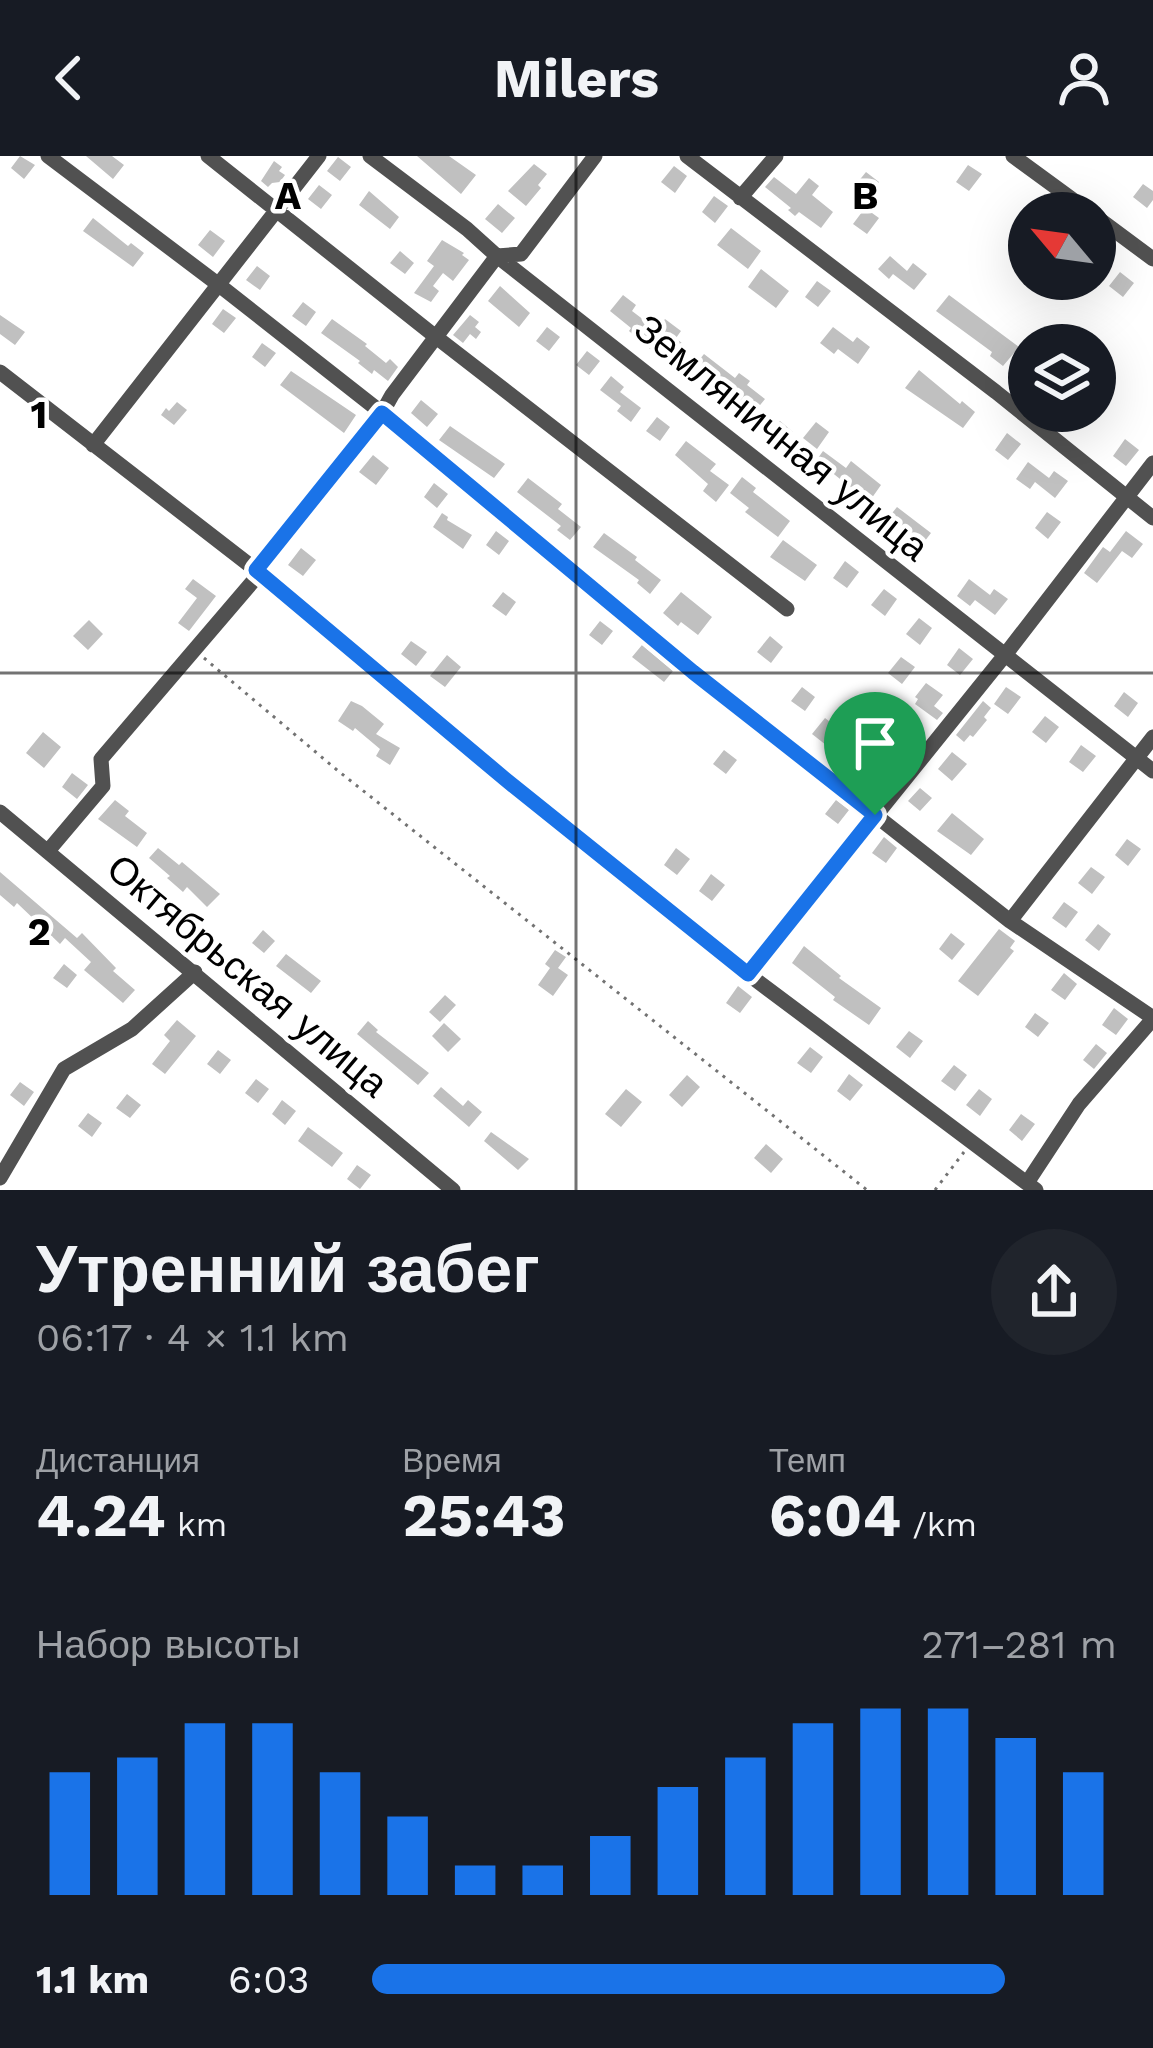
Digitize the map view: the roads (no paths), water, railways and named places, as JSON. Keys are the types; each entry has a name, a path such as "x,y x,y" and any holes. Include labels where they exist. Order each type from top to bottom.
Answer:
{"street":[{"path":"0,372 258,572 748,974 1032,1187 1079,1104 1152,1016 1010,921 693,672 382,413 49,156"},
{"path":"208,156 787,609"},
{"path":"93,445 319,156"},
{"name":"Земляничная улица","path":"370,156 1153,771"},
{"path":"48,851 103,786 101,759 258,572 497,256 521,254 595,156"},
{"path":"687,156 1153,518"},
{"path":"740,199 776,156"},
{"path":"1013,156 1063,192"},
{"path":"1116,231 1153,259"},
{"path":"748,974 1153,463"},
{"path":"1010,921 1153,737"},
{"name":"Октябрьская улица","path":"0,812 453,1190"},
{"path":"0,1178 64,1069 132,1029 195,972"}]}
